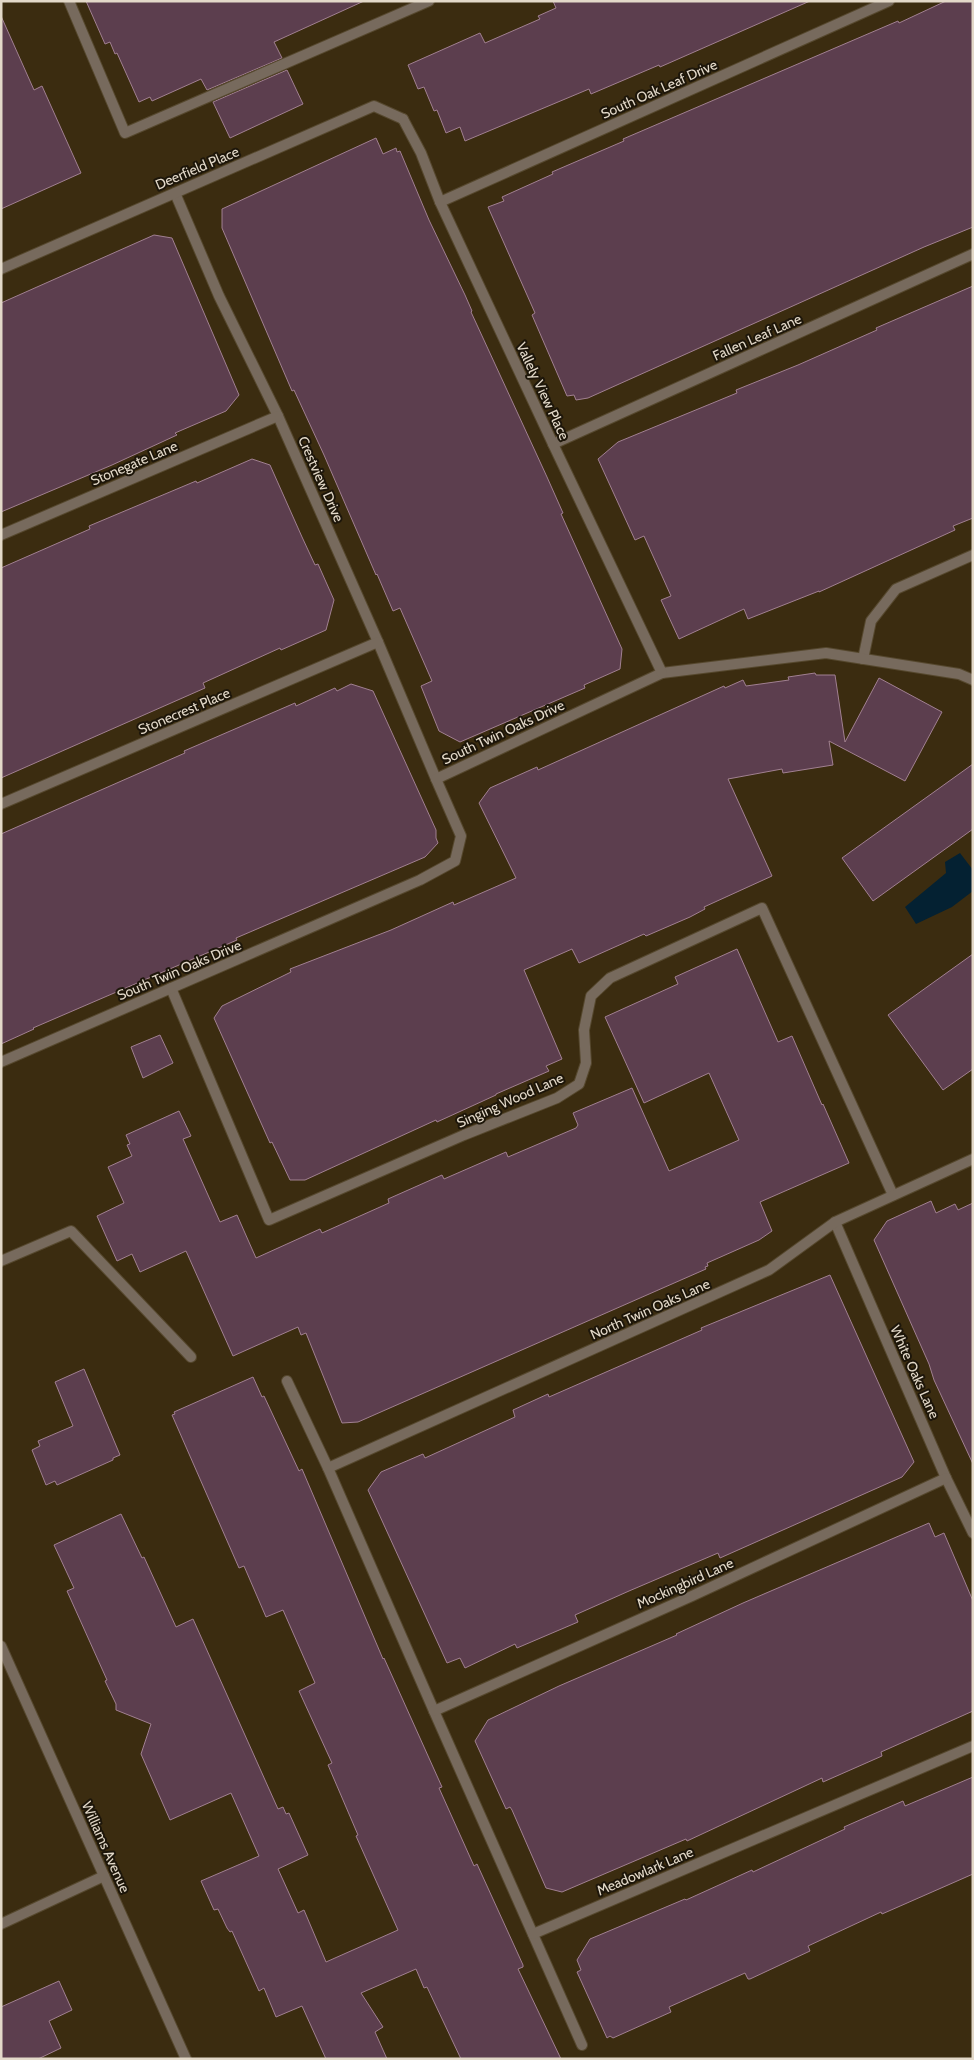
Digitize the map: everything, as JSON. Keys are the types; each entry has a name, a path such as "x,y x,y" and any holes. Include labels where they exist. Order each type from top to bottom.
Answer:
{"street":[{"path":"69,1 125,133 429,1"},
{"name":"South Oak Leaf Drive","path":"440,202 889,1"},
{"name":"Deerfield Place","path":"1,269 374,106 403,120"},
{"name":"Vallely View Place","path":"403,120 421,153 440,202 662,672"},
{"name":"Crestview Drive","path":"175,193 219,296 278,416 436,778"},
{"name":"Fallen Leaf Lane","path":"553,444 973,254"},
{"name":"Stonegate Lane","path":"1,535 278,416"},
{"path":"863,659 871,620 896,589 973,555"},
{"name":"Stonecrest Place","path":"1,804 378,642"},
{"name":"South Twin Oaks Drive","path":"1,1062 420,880 455,861 461,836 436,778 662,672 826,653 960,674 973,680"},
{"name":"Singing Wood Lane","path":"171,988 269,1220 464,1135 557,1098 579,1084 586,1063 584,1030 591,996 610,978 762,908 894,1195"},
{"name":"North Twin Oaks Lane","path":"328,1468 769,1270 835,1222 973,1159"},
{"name":"White Oaks Lane","path":"835,1222 946,1478 973,1533"},
{"path":"1,1261 71,1231 191,1357"},
{"path":"287,1381 328,1468 582,2045"},
{"name":"Mockingbird Lane","path":"434,1711 692,1596 946,1478"},
{"name":"Williams Avenue","path":"1,1646 186,2059"},
{"name":"Meadowlark Lane","path":"533,1934 973,1746"},
{"path":"1,1924 104,1876"}],"water":[{"path":"960,853 973,870 973,891 952,907 916,924 905,907 946,873 945,862"}],"building":[{"path":"86,1 364,1 274,42 282,58 207,90 201,79 152,101 150,97 139,102 117,53 115,54 110,42 105,44"},
{"path":"553,1 810,1 660,67 659,65 591,94 589,89 465,141 460,127 446,133 437,110 434,111 424,87 418,89 408,65 480,33 485,43 540,19 538,16 556,8"},
{"path":"946,1 973,1 973,227 924,247 588,398 576,400 574,395 567,396 532,315 535,313 488,207 504,201 502,197 553,174 552,172 624,141 623,139 898,21 899,23"},
{"path":"1,16 34,90 42,86 81,173 1,209"},
{"path":"287,70 303,104 230,138 213,102"},
{"path":"376,138 383,154 396,148 397,152 400,151 429,220 547,477 563,513 561,514 622,649 620,669 584,685 585,688 460,742 439,731 421,686 432,681 400,608 393,611 376,575 324,455 294,390 292,391 222,228 222,209"},
{"path":"154,235 172,238 239,395 226,411 175,433 177,435 112,465 1,512 1,303"},
{"path":"973,286 973,518 953,526 955,530 819,592 748,619 744,609 679,639 661,600 671,596 644,536 635,540 598,459 618,442 737,393 736,390 798,365 877,330 876,328"},
{"path":"252,459 270,465 315,565 318,564 334,600 326,630 281,650 280,648 203,683 205,688 1,778 1,568 90,529 89,526"},
{"path":"815,673 816,675 835,675 845,742 879,678 942,712 905,781 829,741 833,765 783,773 782,769 728,779 772,876 704,907 705,909 690,917 646,936 644,934 579,963 572,949 524,970 562,1059 546,1066 549,1071 305,1180 290,1180 272,1142 270,1143 214,1018 222,1006 291,972 290,969 391,930 453,902 454,905 516,878 479,803 490,788 537,767 538,770 724,686 725,688 743,680 746,686 789,680 788,677"},
{"path":"351,684 373,691 436,830 438,843 425,857 236,938 237,940 33,1028 1,1044 1,834 295,703 296,706 335,688 337,691"},
{"path":"973,764 973,829 873,901 842,858"},
{"path":"737,949 778,1042 792,1036 849,1163 760,1202 772,1231 759,1240 707,1263 706,1269 358,1422 342,1423 306,1333 301,1335 298,1327 233,1356 186,1251 140,1272 132,1254 117,1261 97,1216 124,1203 108,1167 132,1156 127,1145 130,1144 126,1135 179,1111 191,1136 183,1139 220,1222 237,1215 256,1258 320,1229 322,1233 389,1203 388,1199 442,1175 444,1179 506,1152 508,1157 576,1128 578,1125 573,1113 632,1088 669,1171 739,1140 709,1073 644,1103 605,1017 678,984 675,977"},
{"path":"973,954 973,1069 943,1090 888,1015"},
{"path":"160,1035 173,1063 143,1078 131,1047"},
{"path":"931,1201 936,1213 955,1204 958,1210 973,1203 973,1464 934,1380 929,1364 874,1240 887,1221"},
{"path":"830,1275 914,1462 902,1477 720,1558 718,1553 629,1591 575,1615 578,1622 517,1648 515,1644 465,1668 460,1658 447,1663 368,1490 381,1472 423,1454 425,1458 515,1417 513,1410 548,1394 549,1397 702,1330 701,1328"},
{"path":"84,1369 120,1455 113,1458 113,1460 57,1485 55,1481 46,1485 32,1450 40,1446 38,1441 73,1426 55,1382"},
{"path":"253,1377 262,1397 264,1396 299,1471 302,1469 383,1659 442,1787 439,1788 474,1866 477,1864 523,1965 523,1967 518,1969 561,2059 461,2059 427,1987 424,1988 416,1969 361,1993 383,2027 375,2032 387,2059 326,2059 302,2006 276,2017 264,1988 259,1991 232,1931 230,1932 227,1928 218,1909 214,1910 201,1881 259,1856 231,1793 170,1820 141,1754 151,1724 116,1710 116,1704 105,1681 107,1680 67,1591 74,1588 54,1545 121,1514 142,1558 144,1557 176,1627 193,1619 278,1809 283,1807 286,1814 289,1813 308,1855 278,1869 298,1913 304,1910 326,1962 398,1930 356,1836 358,1835 328,1765 332,1763 299,1691 315,1683 283,1610 266,1617 244,1566 239,1568 172,1415 175,1414 174,1412"},
{"path":"929,1523 935,1537 944,1533 973,1601 973,1711 881,1752 882,1756 823,1782 822,1778 687,1841 686,1839 562,1892 546,1888 512,1810 510,1807 506,1809 475,1741 488,1720 559,1686 677,1635 743,1603"},
{"path":"973,1777 973,1874 882,1914 881,1912 808,1946 810,1951 750,1979 748,1979 745,1973 669,2007 671,2012 613,2038 610,2036 607,2038 577,1972 581,1970 577,1960 590,1939 686,1900 752,1870 753,1872 845,1829 844,1827 903,1801 905,1806"},
{"path":"59,1981 72,2010 49,2021 61,2048 38,2059 1,2059 1,2007"}]}
